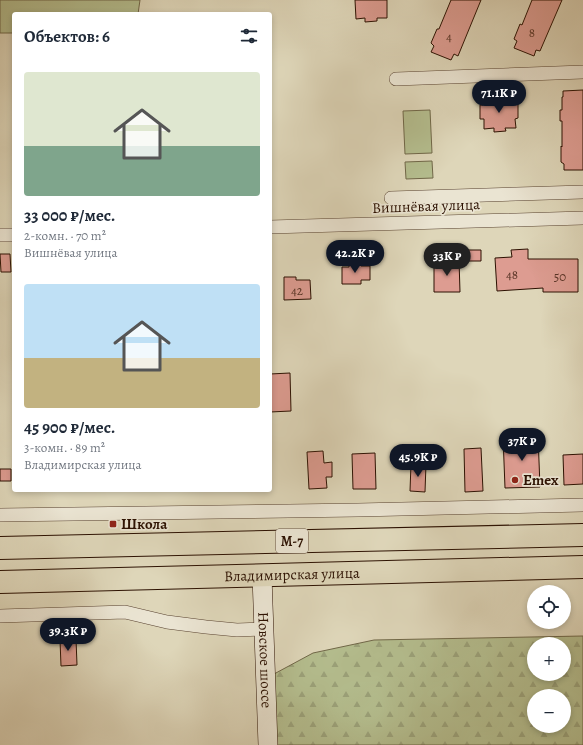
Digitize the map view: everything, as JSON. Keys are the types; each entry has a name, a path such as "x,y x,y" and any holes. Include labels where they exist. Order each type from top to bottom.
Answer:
{"highway":[{"name":"М-7","path":"0,548 583,535"},
{"name":"Владимирская улица","path":"0,582 583,567"}],"street":[{"path":"396,79 583,72"},
{"path":"391,198 583,192"},
{"name":"Вишнёвая улица","path":"272,226 583,218"},
{"path":"0,235 12,235"},
{"path":"0,515 583,505"},
{"name":"Новское шоссе","path":"262,576 268,745"},
{"path":"0,616 124,612 167,622 206,627 237,630 264,629"}],"green space":[{"path":"0,0 140,0 138,12 12,12 12,33 0,33"},
{"path":"430,110 432,153 405,154 403,111"},
{"path":"432,161 433,178 406,179 405,162"},
{"path":"583,636 583,745 276,745 274,674 313,653 374,640 527,637 527,681 571,681 571,637 531,637"}],"building":[{"path":"355,0 387,0 387,18 377,18 377,21 365,22 365,18 356,19"},
{"path":"451,0 481,0 458,56 454,54 451,60 431,52 434,46 431,43 437,29 439,29"},
{"path":"532,0 562,0 540,51 536,50 534,56 514,48 517,41 514,39 520,24 522,25"},
{"path":"583,90 583,170 564,170 564,164 561,162 562,121 560,121 563,91"},
{"path":"515,98 515,104 518,104 518,118 515,119 516,128 505,128 506,131 494,132 494,128 484,129 484,119 480,119 480,105 483,105 483,99"},
{"path":"528,249 528,259 578,259 578,292 543,292 543,288 497,291 495,258 512,257 511,250"},
{"path":"465,250 481,250 481,261 465,261"},
{"path":"0,254 10,254 11,272 1,272"},
{"path":"447,260 459,260 460,292 434,292 434,263 447,263"},
{"path":"349,263 361,263 361,266 370,266 370,280 361,280 361,284 342,284 342,267 349,267"},
{"path":"284,277 296,277 296,280 310,280 311,299 284,300"},
{"path":"290,373 291,411 272,412 272,374"},
{"path":"538,435 540,487 505,488 503,436"},
{"path":"481,448 483,491 465,492 464,449"},
{"path":"323,451 324,463 332,462 332,477 326,477 327,488 309,489 307,452"},
{"path":"375,453 376,489 353,489 352,454"},
{"path":"583,454 583,484 564,485 563,455"},
{"path":"411,464 426,464 425,492 410,491"},
{"path":"0,469 11,469 11,481 0,481"},
{"path":"76,639 77,665 61,666 60,640"}],"place":[{"name":"Emex","path":"515,480"},
{"name":"Школа","path":"113,524"}]}
